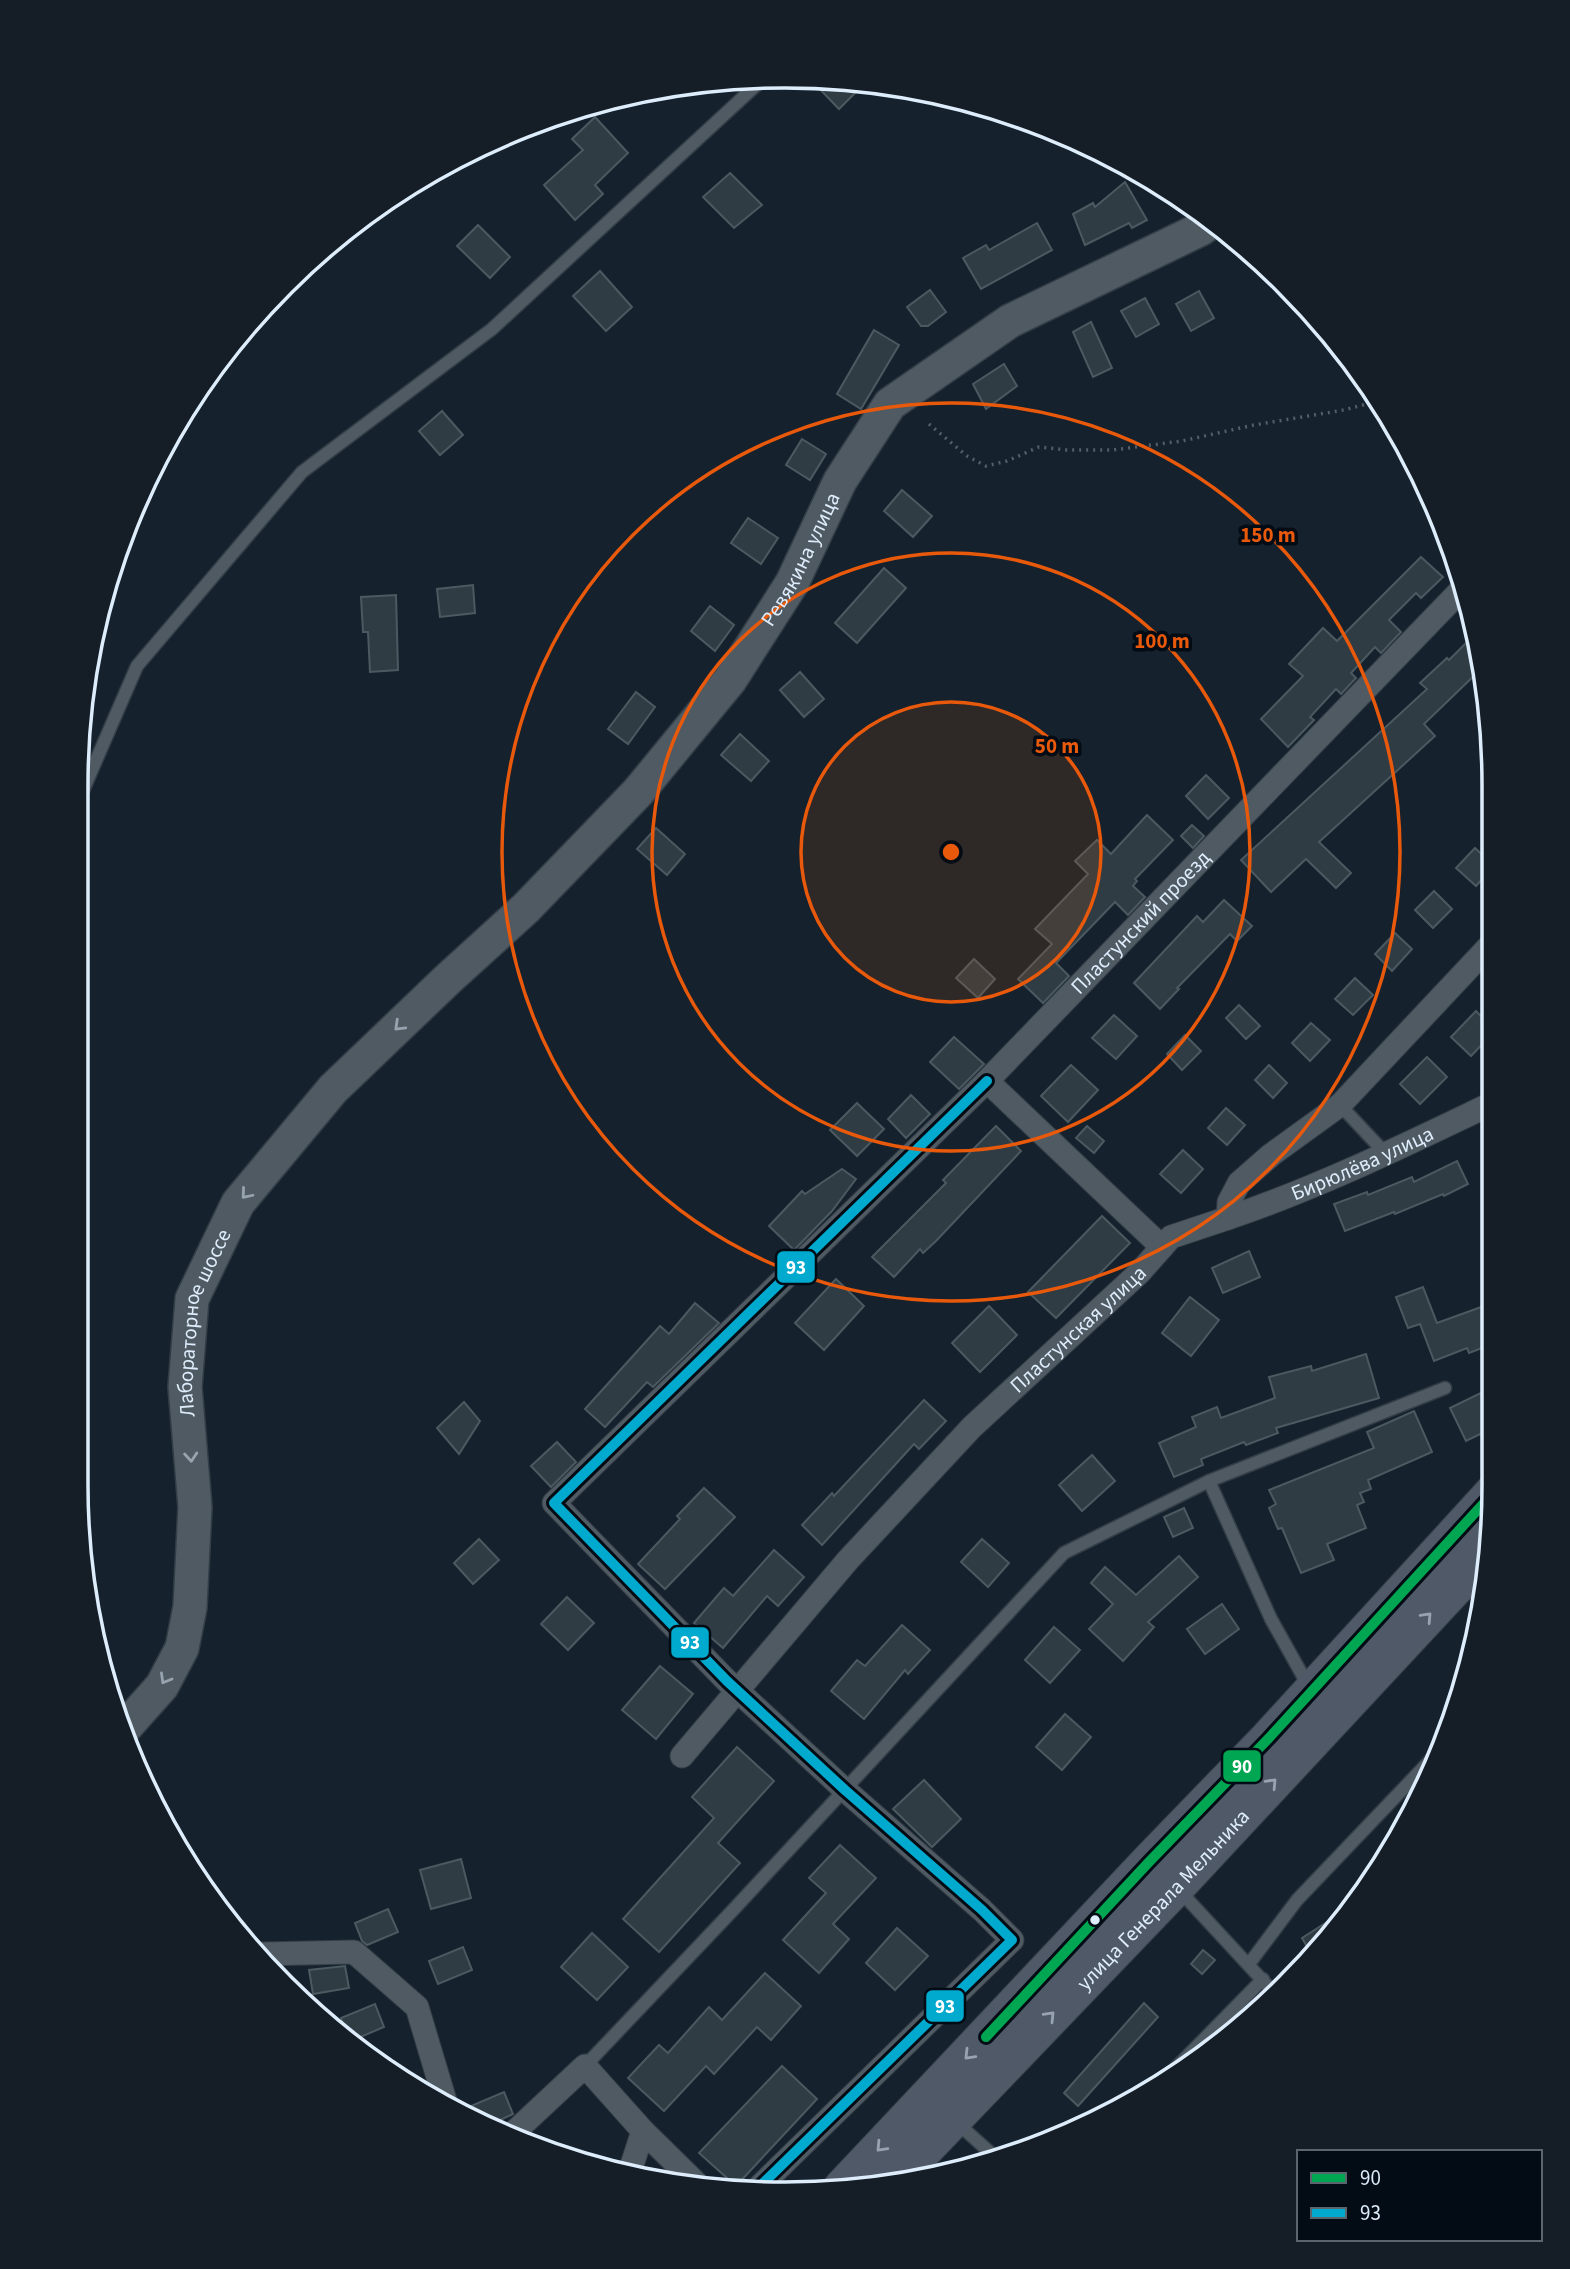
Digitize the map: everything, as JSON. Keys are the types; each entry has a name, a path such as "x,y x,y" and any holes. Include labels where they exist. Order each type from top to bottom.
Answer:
{"main road":[{"name":"Ревякина улица","path":"448,979 526,908 638,792 730,680 792,583 840,481 890,404 1010,321 1203,227"},
{"name":"Лабораторное шоссе","path":"130,1722 162,1686 182,1648 190,1607 195,1507 185,1387 192,1299 238,1203 333,1089 448,979"},
{"name":"улица Генерала Мельника","path":"851,2178 1269,1738 1482,1505"},
{"name":"улица Генерала Мельника","path":"903,2171 1176,1887 1478,1563"},
{"path":"1150,1862 1176,1887"}],"street":[{"name":"Пластунский проезд","path":"738,1690 554,1503 987,1081 1456,595"},
{"path":"1228,1218 1229,1202 1239,1182 1340,1105 1482,954"},
{"path":"987,1081 1162,1247"},
{"name":"Бирюлёва улица","path":"1228,1218 1271,1204 1482,1108"},
{"name":"Пластунская улица","path":"682,1756 848,1560 972,1427 1140,1272 1171,1237 1228,1218"},
{"path":"738,1690 1012,1940 765,2181"},
{"path":"270,1954 354,1952 416,2007 442,2091"},
{"path":"518,2128 585,2066 643,2131 688,2175"},
{"path":"632,2164 643,2131"}],"lane":[{"path":"88,779 138,667 302,472 492,329 752,89"},
{"path":"1340,1105 1386,1154"},
{"path":"585,2066 1064,1552 1209,1481 1445,1388"},
{"path":"1209,1481 1270,1619 1311,1690"},
{"path":"1250,1964 1297,1900 1420,1771"},
{"path":"1176,1887 1269,1986"},
{"path":"1196,2047 1263,1979"},
{"path":"952,2118 988,2151"}],"path":[{"path":"929,424 967,456 986,466 1007,461 1039,447 1113,450 1182,441 1369,403"}],"building":[{"path":"819,89 857,91 839,109"},
{"path":"595,117 628,153 595,185 603,194 575,220 544,185 583,150 572,139"},
{"path":"730,173 762,205 734,228 703,197"},
{"path":"1125,182 1147,220 1132,228 1129,223 1085,245 1073,214 1093,203 1095,207"},
{"path":"1037,223 1052,250 981,289 963,258 986,245 989,250"},
{"path":"478,225 510,257 490,278 457,246"},
{"path":"600,271 632,307 606,331 573,296"},
{"path":"930,290 946,312 928,326 921,326 907,307"},
{"path":"1199,291 1214,318 1191,331 1176,304"},
{"path":"1145,298 1159,324 1136,337 1121,311"},
{"path":"1091,322 1112,368 1093,377 1073,332"},
{"path":"874,330 899,345 861,409 837,394"},
{"path":"1004,364 1017,386 986,409 973,384"},
{"path":"442,411 463,435 440,455 419,431"},
{"path":"802,439 826,454 810,480 786,465"},
{"path":"902,490 932,516 913,537 884,511"},
{"path":"748,518 778,538 761,564 731,543"},
{"path":"1421,557 1443,577 1421,598 1416,593 1389,620 1401,632 1381,653 1375,647 1351,673 1356,678 1341,694 1336,689 1310,717 1314,720 1288,747 1261,719 1303,676 1289,664 1323,628 1337,641"},
{"path":"884,568 906,588 857,643 835,623"},
{"path":"473,585 475,613 440,617 437,589"},
{"path":"396,595 398,670 370,672 368,632 363,632 361,597"},
{"path":"710,606 734,625 715,651 691,631"},
{"path":"1467,642 1474,676 1424,724 1435,736 1319,842 1351,873 1336,888 1306,859 1271,892 1241,860 1427,689 1420,683 1447,658 1449,660"},
{"path":"800,672 824,699 804,717 780,690"},
{"path":"636,692 655,707 628,744 608,729"},
{"path":"740,734 769,761 751,781 721,755"},
{"path":"1206,775 1229,798 1208,819 1186,796"},
{"path":"1147,815 1173,840 1135,879 1137,881 1133,886 1145,897 1128,915 1115,902 1056,963 1069,976 1043,1003 1018,979 1052,944 1035,929 1088,874 1075,861 1097,840 1111,854"},
{"path":"1192,825 1204,836 1193,848 1181,836"},
{"path":"656,828 685,854 667,875 637,849"},
{"path":"1475,848 1482,855 1482,879 1476,886 1456,868"},
{"path":"1434,891 1452,909 1433,928 1415,910"},
{"path":"1224,900 1252,926 1237,941 1230,934 1160,1009 1134,983 1197,916 1203,922"},
{"path":"1395,933 1412,949 1392,971 1375,954"},
{"path":"974,959 995,979 978,998 956,978"},
{"path":"1355,978 1373,995 1353,1015 1335,999"},
{"path":"1239,1005 1260,1026 1246,1039 1226,1018"},
{"path":"1476,1011 1482,1017 1482,1045 1471,1056 1451,1037"},
{"path":"1114,1015 1137,1036 1116,1059 1092,1038"},
{"path":"1311,1023 1330,1040 1310,1061 1292,1043"},
{"path":"1185,1035 1201,1051 1182,1070 1167,1054"},
{"path":"954,1037 984,1064 959,1089 930,1062"},
{"path":"1427,1057 1447,1077 1420,1104 1400,1084"},
{"path":"1071,1065 1098,1090 1068,1122 1041,1096"},
{"path":"1269,1065 1287,1083 1273,1098 1255,1080"},
{"path":"911,1095 930,1114 906,1138 888,1119"},
{"path":"857,1103 884,1129 857,1156 830,1130"},
{"path":"1226,1108 1245,1125 1227,1145 1208,1128"},
{"path":"996,1126 1021,1151 936,1241 923,1253 920,1249 894,1277 872,1257 946,1183 943,1180"},
{"path":"1087,1126 1104,1141 1094,1153 1076,1138"},
{"path":"1183,1150 1203,1169 1181,1193 1160,1174"},
{"path":"1457,1161 1468,1184 1444,1196 1443,1194 1345,1231 1334,1204 1367,1192 1368,1195 1412,1177 1414,1182"},
{"path":"842,1169 856,1179 832,1211 794,1250 769,1226 802,1191 805,1194"},
{"path":"1102,1216 1130,1243 1056,1318 1028,1292"},
{"path":"1249,1251 1260,1277 1223,1293 1212,1268"},
{"path":"836,1279 864,1306 824,1350 795,1323"},
{"path":"1423,1287 1437,1323 1482,1307 1482,1348 1469,1353 1467,1348 1434,1361 1420,1324 1408,1328 1396,1297"},
{"path":"1190,1297 1219,1320 1191,1356 1162,1333"},
{"path":"695,1303 719,1323 653,1387 647,1382 605,1427 585,1409 660,1326 669,1334"},
{"path":"989,1306 1017,1335 980,1372 952,1343"},
{"path":"1366,1354 1379,1398 1276,1428 1278,1433 1246,1445 1244,1442 1201,1459 1203,1465 1174,1477 1159,1443 1196,1427 1192,1417 1217,1407 1221,1418 1275,1398 1269,1377 1311,1366 1312,1371"},
{"path":"1482,1392 1482,1433 1466,1441 1450,1408"},
{"path":"924,1400 946,1421 919,1449 914,1444 822,1545 802,1525 832,1493 834,1496"},
{"path":"464,1402 480,1421 459,1454 437,1428"},
{"path":"1414,1411 1432,1452 1368,1480 1371,1489 1360,1493 1364,1502 1357,1505 1366,1528 1327,1544 1334,1560 1301,1573 1282,1528 1278,1529 1269,1508 1276,1504 1269,1490 1374,1448 1367,1432"},
{"path":"557,1442 576,1462 551,1487 531,1466"},
{"path":"1092,1455 1115,1481 1082,1511 1059,1485"},
{"path":"704,1488 735,1517 665,1589 638,1564 680,1519 677,1516"},
{"path":"1184,1508 1193,1528 1173,1537 1164,1517"},
{"path":"479,1539 499,1560 473,1584 454,1563"},
{"path":"982,1539 1009,1563 988,1587 961,1562"},
{"path":"774,1550 804,1577 778,1606 767,1596 723,1648 694,1623 724,1588 733,1596"},
{"path":"1179,1556 1198,1577 1148,1622 1154,1627 1123,1661 1089,1629 1113,1604 1091,1583 1105,1567 1136,1595"},
{"path":"567,1597 594,1623 568,1650 541,1624"},
{"path":"1222,1604 1239,1629 1205,1654 1187,1629"},
{"path":"902,1625 930,1650 908,1674 905,1670 864,1719 831,1691 857,1660 865,1666"},
{"path":"1054,1627 1080,1650 1050,1683 1025,1660"},
{"path":"660,1666 693,1694 656,1739 622,1710"},
{"path":"1065,1714 1091,1737 1062,1770 1036,1747"},
{"path":"737,1747 774,1781 718,1843 740,1863 659,1952 623,1919 714,1818 692,1797"},
{"path":"924,1780 961,1819 932,1847 893,1809"},
{"path":"840,1845 876,1878 833,1924 849,1939 819,1973 783,1940 826,1893 809,1878"},
{"path":"461,1859 471,1898 431,1909 420,1870"},
{"path":"388,1909 398,1932 367,1945 362,1941 355,1923"},
{"path":"1328,1922 1307,1946 1302,1938"},
{"path":"897,1928 928,1956 895,1990 866,1963"},
{"path":"592,1933 628,1967 597,2000 561,1967"},
{"path":"463,1947 472,1970 438,1984 429,1961"},
{"path":"1203,1950 1215,1960 1202,1974 1191,1964"},
{"path":"345,1966 349,1988 313,1994 309,1970"},
{"path":"765,1973 801,2006 771,2040 757,2027 714,2074 706,2066 664,2111 628,2078 659,2045 668,2053 709,2007 722,2020"},
{"path":"1144,2003 1158,2017 1078,2106 1064,2093"},
{"path":"375,2004 384,2027 360,2037 341,2018"},
{"path":"782,2066 817,2099 741,2180 728,2179 699,2153"},
{"path":"504,2092 513,2114 500,2120 471,2106"}],"transit line":[{"name":"93","path":"765,2181 1012,1940 727,1681 554,1503 987,1081"},
{"name":"90","path":"986,2037 1269,1738 1482,1506"}]}
